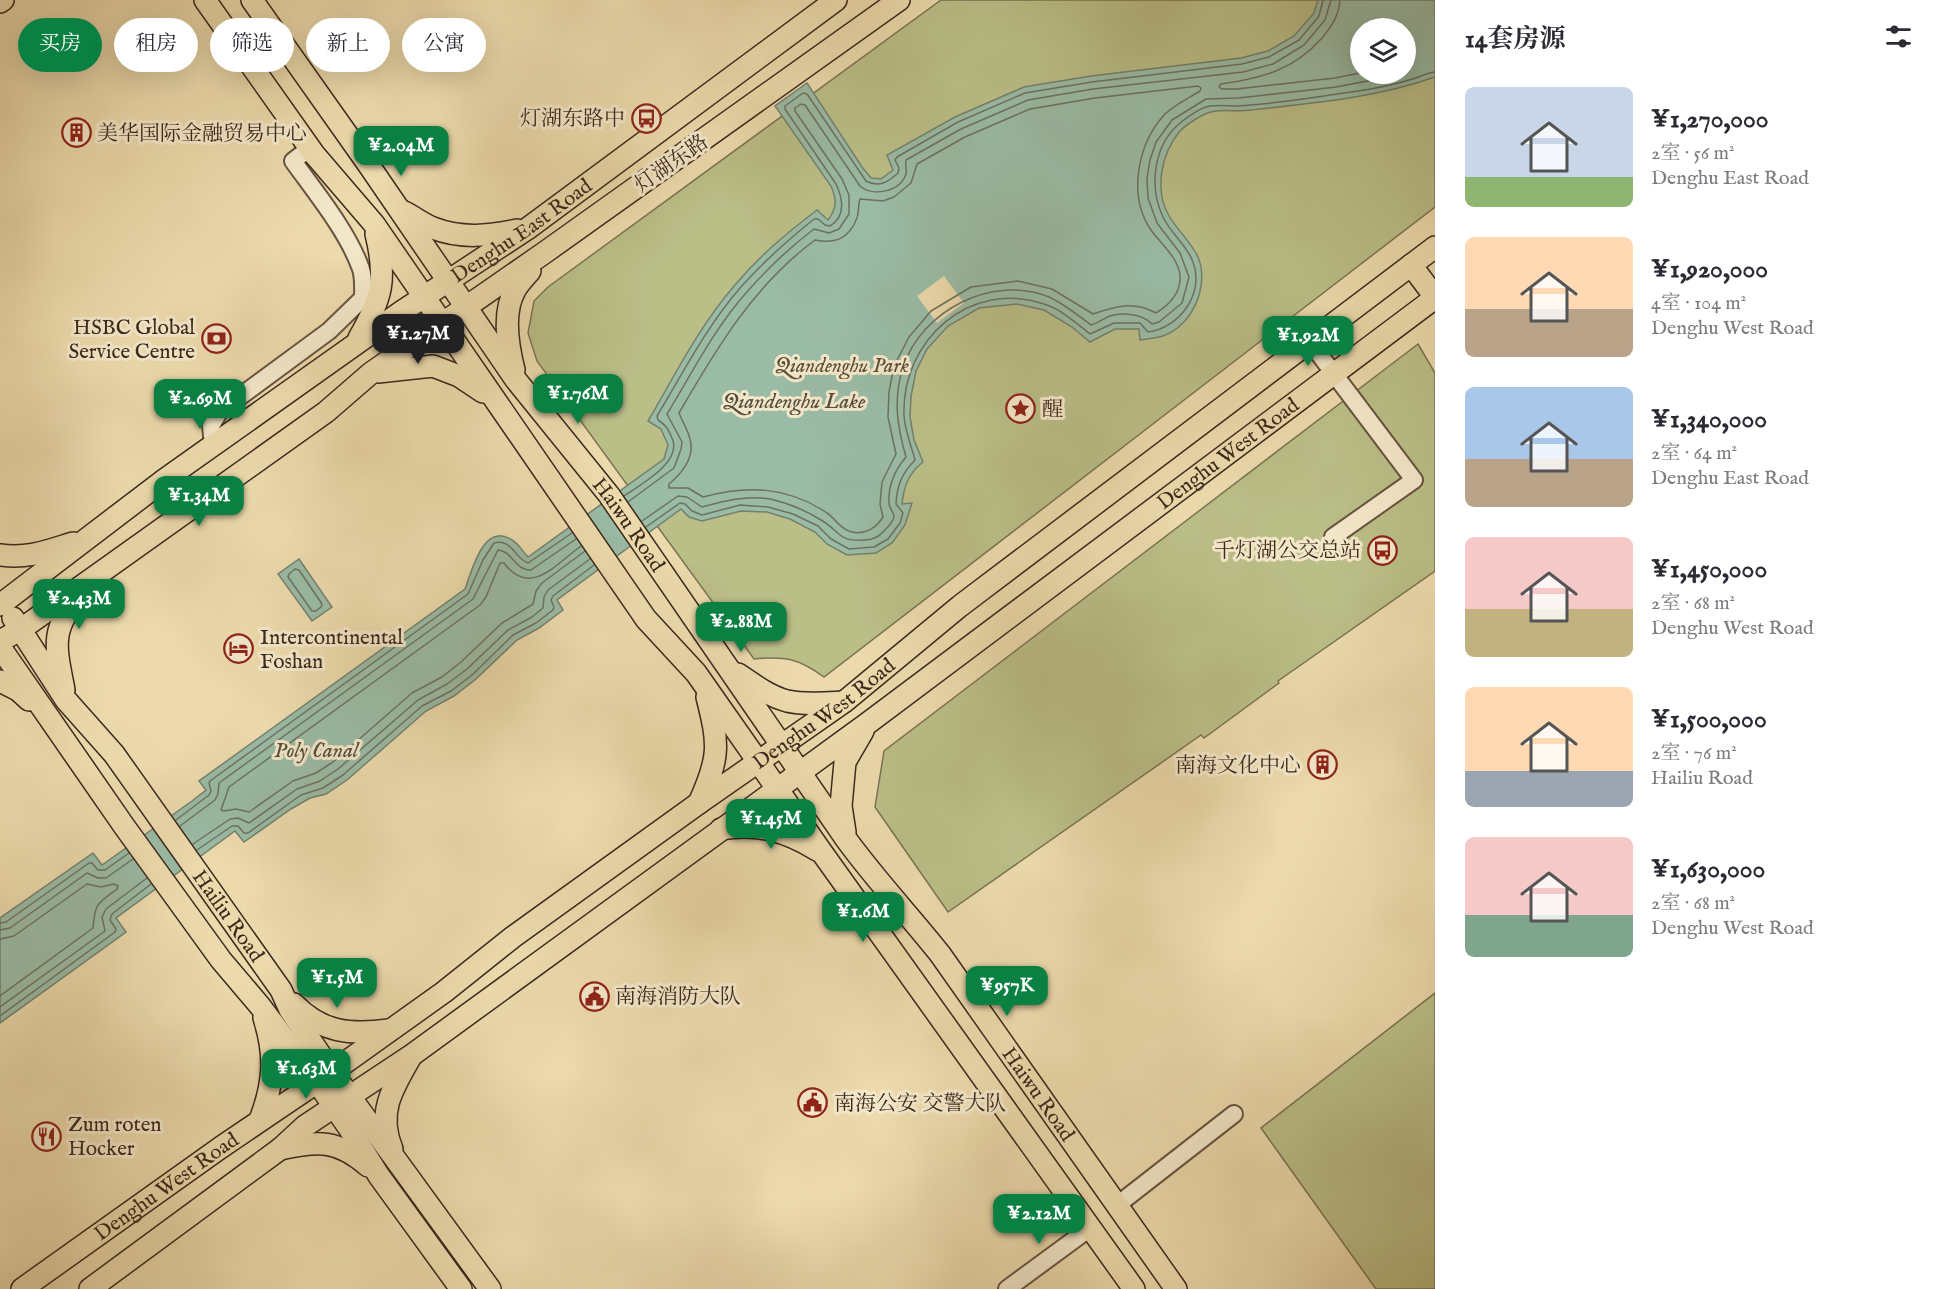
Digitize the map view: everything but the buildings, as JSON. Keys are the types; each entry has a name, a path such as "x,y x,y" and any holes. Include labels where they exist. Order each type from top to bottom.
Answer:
{"main road":[{"path":"206,0 310,148 374,224 646,619 704,685 1134,1289"},
{"name":"Haiwu Road","path":"252,0 516,380 609,495 846,839 872,874 900,904 940,954 1176,1289"},
{"name":"Denghu East Road","path":"2,601 213,445 424,296 527,229 836,0"},
{"name":"灯湖东路","path":"442,324 899,0"},
{"path":"398,208 433,228 460,234 486,237 527,229"},
{"path":"354,347 374,312 382,279 382,259 374,224"},
{"name":"Denghu West Road","path":"22,1289 260,1120 393,1029 513,937 844,702 960,606 1435,247"},
{"path":"516,380 509,350 507,325 509,312 515,290 544,253"},
{"path":"1411,265 1435,298"},
{"name":"Denghu West Road","path":"90,1289 280,1149 305,1126 412,1055 721,829 778,790 1435,298"},
{"path":"0,641 20,630 326,412 371,373 442,324"},
{"path":"371,373 433,366 459,376 493,398"},
{"path":"0,555 18,558 87,538"},
{"path":"54,564 52,577 55,586 60,590 71,592"},
{"path":"66,700 57,645 58,627 67,610 108,567"},
{"name":"Hailiu Road","path":"2,601 66,700 114,754 280,990 324,1077"},
{"name":"Hailiu Road","path":"0,647 45,715 221,960 398,1164 490,1289"},
{"path":"727,666 763,691 787,701 844,702"},
{"path":"0,681 18,690 45,715"},
{"path":"699,803 712,775 717,751 716,733 704,685"},
{"path":"846,839 841,806 845,762 868,723"},
{"path":"721,829 741,826 771,829 797,838 823,854"},
{"path":"280,990 298,1008 315,1020 335,1029 353,1034 393,1029"},
{"path":"260,1006 271,1040 272,1065 272,1080 260,1120"},
{"path":"398,1164 387,1137 386,1115 391,1091 412,1055"},
{"name":"Hailiu Road","path":"342,1101 379,1176 461,1289"},
{"path":"280,1149 324,1142 342,1147 354,1154 379,1176"}],"street":[{"path":"213,445 211,426 219,412 329,331 363,298 362,271 346,239 293,161 310,148"},
{"path":"1310,342 1414,480 1333,537"},
{"path":"1116,1206 1234,1114"},
{"path":"1007,1289 1090,1228"}],"green space":[{"name":"Qiandenghu Park","path":"941,0 1435,0 1435,207 824,677 799,662 783,658 754,659 537,361 528,333 534,301 548,287"},
{"path":"1418,344 1435,373 1435,571 1278,681 1279,683 1204,738 1201,735 948,912 875,807 884,751"},
{"path":"1435,993 1435,1289 1376,1289 1261,1128"}],"water":[{"name":"Qiandenghu Lake","path":"1318,0 1435,0 1435,77 1416,83 1416,18 1350,18 1350,84 1413,84 1344,99 1246,111 1211,112 1194,120 1180,131 1173,140 1164,161 1162,195 1169,216 1198,257 1202,280 1196,304 1182,324 1173,331 1163,336 1140,340 1139,329 1115,329 1090,342 1072,327 1044,310 1017,304 979,308 948,326 927,349 916,371 910,417 914,440 923,462 910,476 906,486 902,504 912,503 905,525 892,543 876,553 847,555 827,544 815,532 790,519 767,512 741,511 702,521 689,517 681,509 557,600 563,610 539,628 517,640 476,679 454,696 426,711 347,780 326,794 310,798 291,809 244,842 235,831 116,918 126,932 0,1023 0,918 93,853 102,865 192,801 206,790 199,781 465,589 481,550 494,537 502,536 512,540 528,557 664,459 668,445 661,429 648,421 710,317 744,274 795,227 817,210 828,220 833,212 835,200 831,186 775,106 807,83 862,167 871,178 881,179 893,170 887,155 955,117 1024,87 1091,76 1241,58 1268,51 1294,36 1314,13"},
{"path":"299,559 332,607 312,621 278,574"}],"pier":[{"path":"944,276 964,303 937,323 917,296"}],"place":[{"name":"灯湖东路中","path":"646,118"},
{"name":"美华国际金融贸易中心","path":"76,133"},
{"name":"HSBC Global Service Centre","path":"216,339"},
{"name":"醒","path":"1021,409"},
{"name":"千灯湖公交总站","path":"1382,550"},
{"name":"Intercontinental Foshan","path":"239,649"},
{"name":"南海文化中心","path":"1322,765"},
{"name":"南海消防大队","path":"594,996"},
{"name":"南海公安 交警大队","path":"813,1103"},
{"name":"Zum roten Hocker","path":"47,1136"}],"water label":[{"name":"Poly Canal","path":"316,749"}]}
